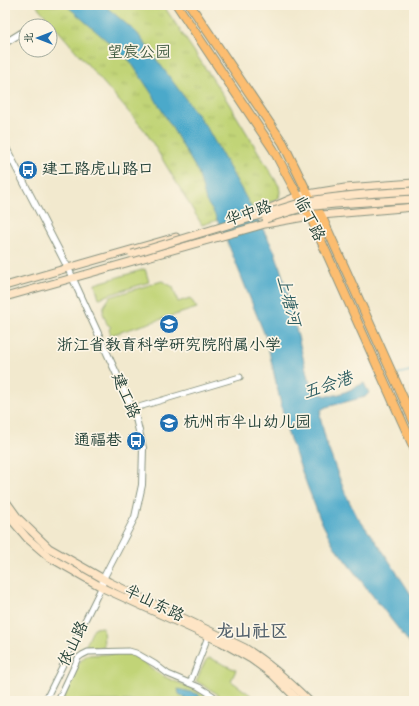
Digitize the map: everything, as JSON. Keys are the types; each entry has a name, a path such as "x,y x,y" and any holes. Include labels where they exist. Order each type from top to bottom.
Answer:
{"main road":[{"name":"临丁路","path":"177,5 274,149 310,216 414,448"},
{"name":"临丁路","path":"190,5 282,143 308,194 321,215 414,422"},
{"name":"华中路","path":"5,286 259,213 298,196 345,188 414,184"},
{"name":"华中路","path":"89,273 132,256 303,202 343,196 414,192"},
{"name":"华中路","path":"87,263 132,256 305,207 414,199"},
{"name":"华中路","path":"5,297 265,224 310,216 414,207"},
{"name":"半山东路","path":"5,500 18,518 49,548 103,583"},
{"name":"半山东路","path":"5,512 27,538 49,558 210,634 245,648 287,679 309,701"},
{"name":"半山东路","path":"210,634 251,659 273,675 299,701"}],"street":[{"path":"5,43 18,35"},
{"path":"5,146 68,268"},
{"name":"建工路","path":"68,268 132,409 144,448 142,485 135,517 103,583"},
{"path":"132,409 240,377"},
{"name":"依山路","path":"45,701 103,583"},
{"path":"190,683 210,634"},
{"path":"58,701 78,658 82,655 88,652 129,651 136,653 153,663 168,674 190,683 212,695 219,701"}],"green space":[{"name":"望宸公园","path":"36,5 163,5 226,99 279,186 279,198 258,207 202,225 146,132 58,30 58,18 47,18"},
{"path":"145,269 149,282 99,298 95,284"},
{"path":"162,281 173,287 178,302 190,298 197,308 111,335 109,329 111,327 107,324 103,313 104,306 110,297"},
{"path":"103,627 104,647 84,649 94,628"},
{"path":"131,653 141,658 151,669 167,678 194,689 214,701 62,701 73,675 83,658 88,655"},
{"path":"210,658 236,670 231,681 252,696 249,701 225,701 216,693 196,681 205,662"}],"water":[{"name":"上塘河","path":"66,5 104,5 137,33 207,128 275,252 286,287 308,378 313,387 319,393 333,396 364,383 369,393 365,397 326,407 321,410 320,417 327,445 345,493 356,515 382,550 414,599 414,649 334,546 320,519 287,431 266,338 229,246 214,213 206,201 198,172 154,97 130,61"},
{"path":"178,689 198,694 200,697 199,701 186,701 184,697 179,694"}],"waterway":[{"name":"五会港","path":"397,374 414,370"}],"place":[{"name":"建工路虎山路口","path":"28,170"},
{"name":"浙江省教育科学研究院附属小学","path":"169,324"},
{"name":"杭州市半山幼儿园","path":"169,423"},
{"name":"通福巷","path":"136,441"}],"district":[{"name":"龙山社区","path":"252,633"}]}
